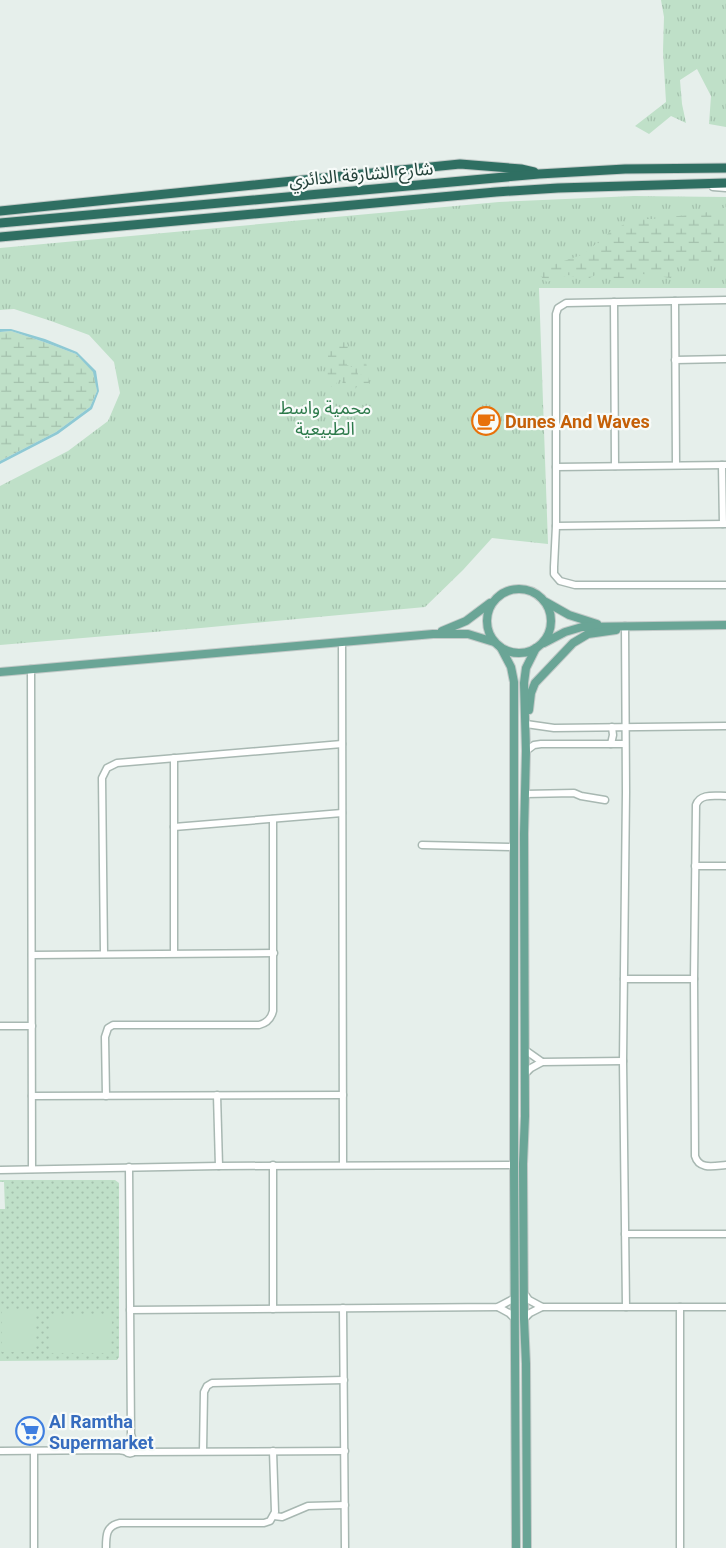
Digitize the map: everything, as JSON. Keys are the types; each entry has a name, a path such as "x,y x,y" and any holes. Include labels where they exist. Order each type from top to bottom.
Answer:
{"highway":[{"path":"0,211 460,164 521,168 539,174"},
{"name":"شارع الشارقة الدائري","path":"0,223 539,174 625,169 726,168"},
{"name":"شارع الشارقة الدائري","path":"0,237 496,192 558,188 726,183"}],"main road":[{"path":"433,634 461,624 501,594 516,588 532,592 557,610 581,620 609,626"},
{"path":"527,1548 523,1164 526,1116 525,673 528,663 538,646 546,638 551,622 548,606 543,600"},
{"path":"492,602 486,618 486,627 489,635 501,648 509,652 518,653 527,652 564,632 576,628 726,625"},
{"path":"526,721 530,710 531,693 536,683 574,643 588,634 613,631 625,626"},
{"path":"0,672 433,634 468,634 494,642"},
{"path":"501,648 509,662 513,677 516,1548"},
{"path":"514,800 520,802 520,821 524,834"}],"street":[{"path":"690,184 726,188"},
{"path":"726,300 566,303 560,305 556,310 556,526 554,568 554,574 560,581 575,585 726,585"},
{"path":"674,301 676,465"},
{"path":"614,302 615,466"},
{"path":"675,360 726,359"},
{"path":"556,467 724,465 724,524 556,526"},
{"path":"625,626 623,1060 626,1307"},
{"path":"342,642 343,1165"},
{"path":"31,669 32,1169"},
{"path":"526,721 554,728 726,726"},
{"path":"611,744 613,736 612,727"},
{"path":"104,953 103,774 107,768 113,763 342,744"},
{"path":"526,751 539,744 625,744"},
{"path":"174,758 174,953"},
{"path":"524,794 574,793 605,800"},
{"path":"726,796 703,797 696,803 694,979 695,1156 697,1162 703,1166 726,1165"},
{"path":"174,827 342,813"},
{"path":"106,1096 104,1037 108,1028 116,1024 259,1024 266,1023 271,1018 273,1011 274,953 274,819"},
{"path":"422,845 514,847"},
{"path":"695,866 726,866"},
{"path":"32,954 274,953"},
{"path":"624,979 694,979"},
{"path":"0,1026 32,1026"},
{"path":"525,1050 542,1062"},
{"path":"525,1074 542,1062 623,1060"},
{"path":"32,1096 343,1094"},
{"path":"218,1095 219,1166"},
{"path":"0,1170 273,1165 514,1164"},
{"path":"273,1165 273,1309"},
{"path":"129,1167 130,1447"},
{"path":"625,1234 726,1234"},
{"path":"524,1293 529,1300 542,1307"},
{"path":"498,1308 514,1298"},
{"path":"524,1320 530,1313 542,1307 726,1307"},
{"path":"680,1307 680,1548"},
{"path":"343,1308 345,1548"},
{"path":"130,1310 498,1308 506,1311 514,1319"},
{"path":"203,1451 204,1392 207,1386 212,1383 344,1380"},
{"path":"0,1451 118,1450 130,1447 143,1451 345,1451"},
{"path":"34,1451 34,1548"},
{"path":"106,1548 106,1533 110,1527 117,1524 264,1523 270,1521 274,1516 273,1451"},
{"path":"274,1516 281,1517 308,1506 344,1505"}],"green space":[{"path":"661,0 726,0 726,127 709,124 711,96 697,69 680,80 686,123 671,116 649,134 635,126 666,102 663,51 664,17"},
{"name":"محمية واسط الطبيعية","path":"634,196 726,197 726,288 539,288 548,544 492,538 425,607 0,645 0,486 68,451 108,421 120,393 114,362 89,335 14,309 0,310 0,248 499,202"},
{"path":"726,207 726,263 676,261 671,278 643,274 616,281 604,271 583,281 569,275 547,282 535,271 584,254 610,232 634,219 652,219 704,213"},
{"path":"11,331 76,354 94,372 97,391 90,407 56,432 0,461 0,332"},
{"path":"340,341 346,342 348,346 346,354 347,365 352,367 353,357 360,364 357,366 358,375 364,373 362,361 365,358 370,392 367,394 362,391 362,384 360,383 355,389 350,387 351,379 348,376 345,378 346,385 344,388 341,377 338,378 336,386 332,387 330,384 328,369 331,364 328,359 328,347 332,346 336,353 340,353"},
{"path":"0,1180 115,1180 119,1183 119,1357 117,1360 0,1361 0,1209 5,1209 4,1182 0,1182"},
{"path":"2,1309 36,1309 36,1352 2,1352"},
{"path":"49,1316 112,1316 111,1353 50,1353"}],"water":[{"path":"0,329 11,329 45,339 77,352 96,371 99,391 92,409 58,434 0,464 0,461 56,432 90,407 97,391 93,372 76,354 11,331 0,332"}],"place":[{"name":"Dunes And Waves","path":"486,421"},
{"name":"Al Ramtha Supermarket","path":"30,1431"}]}
